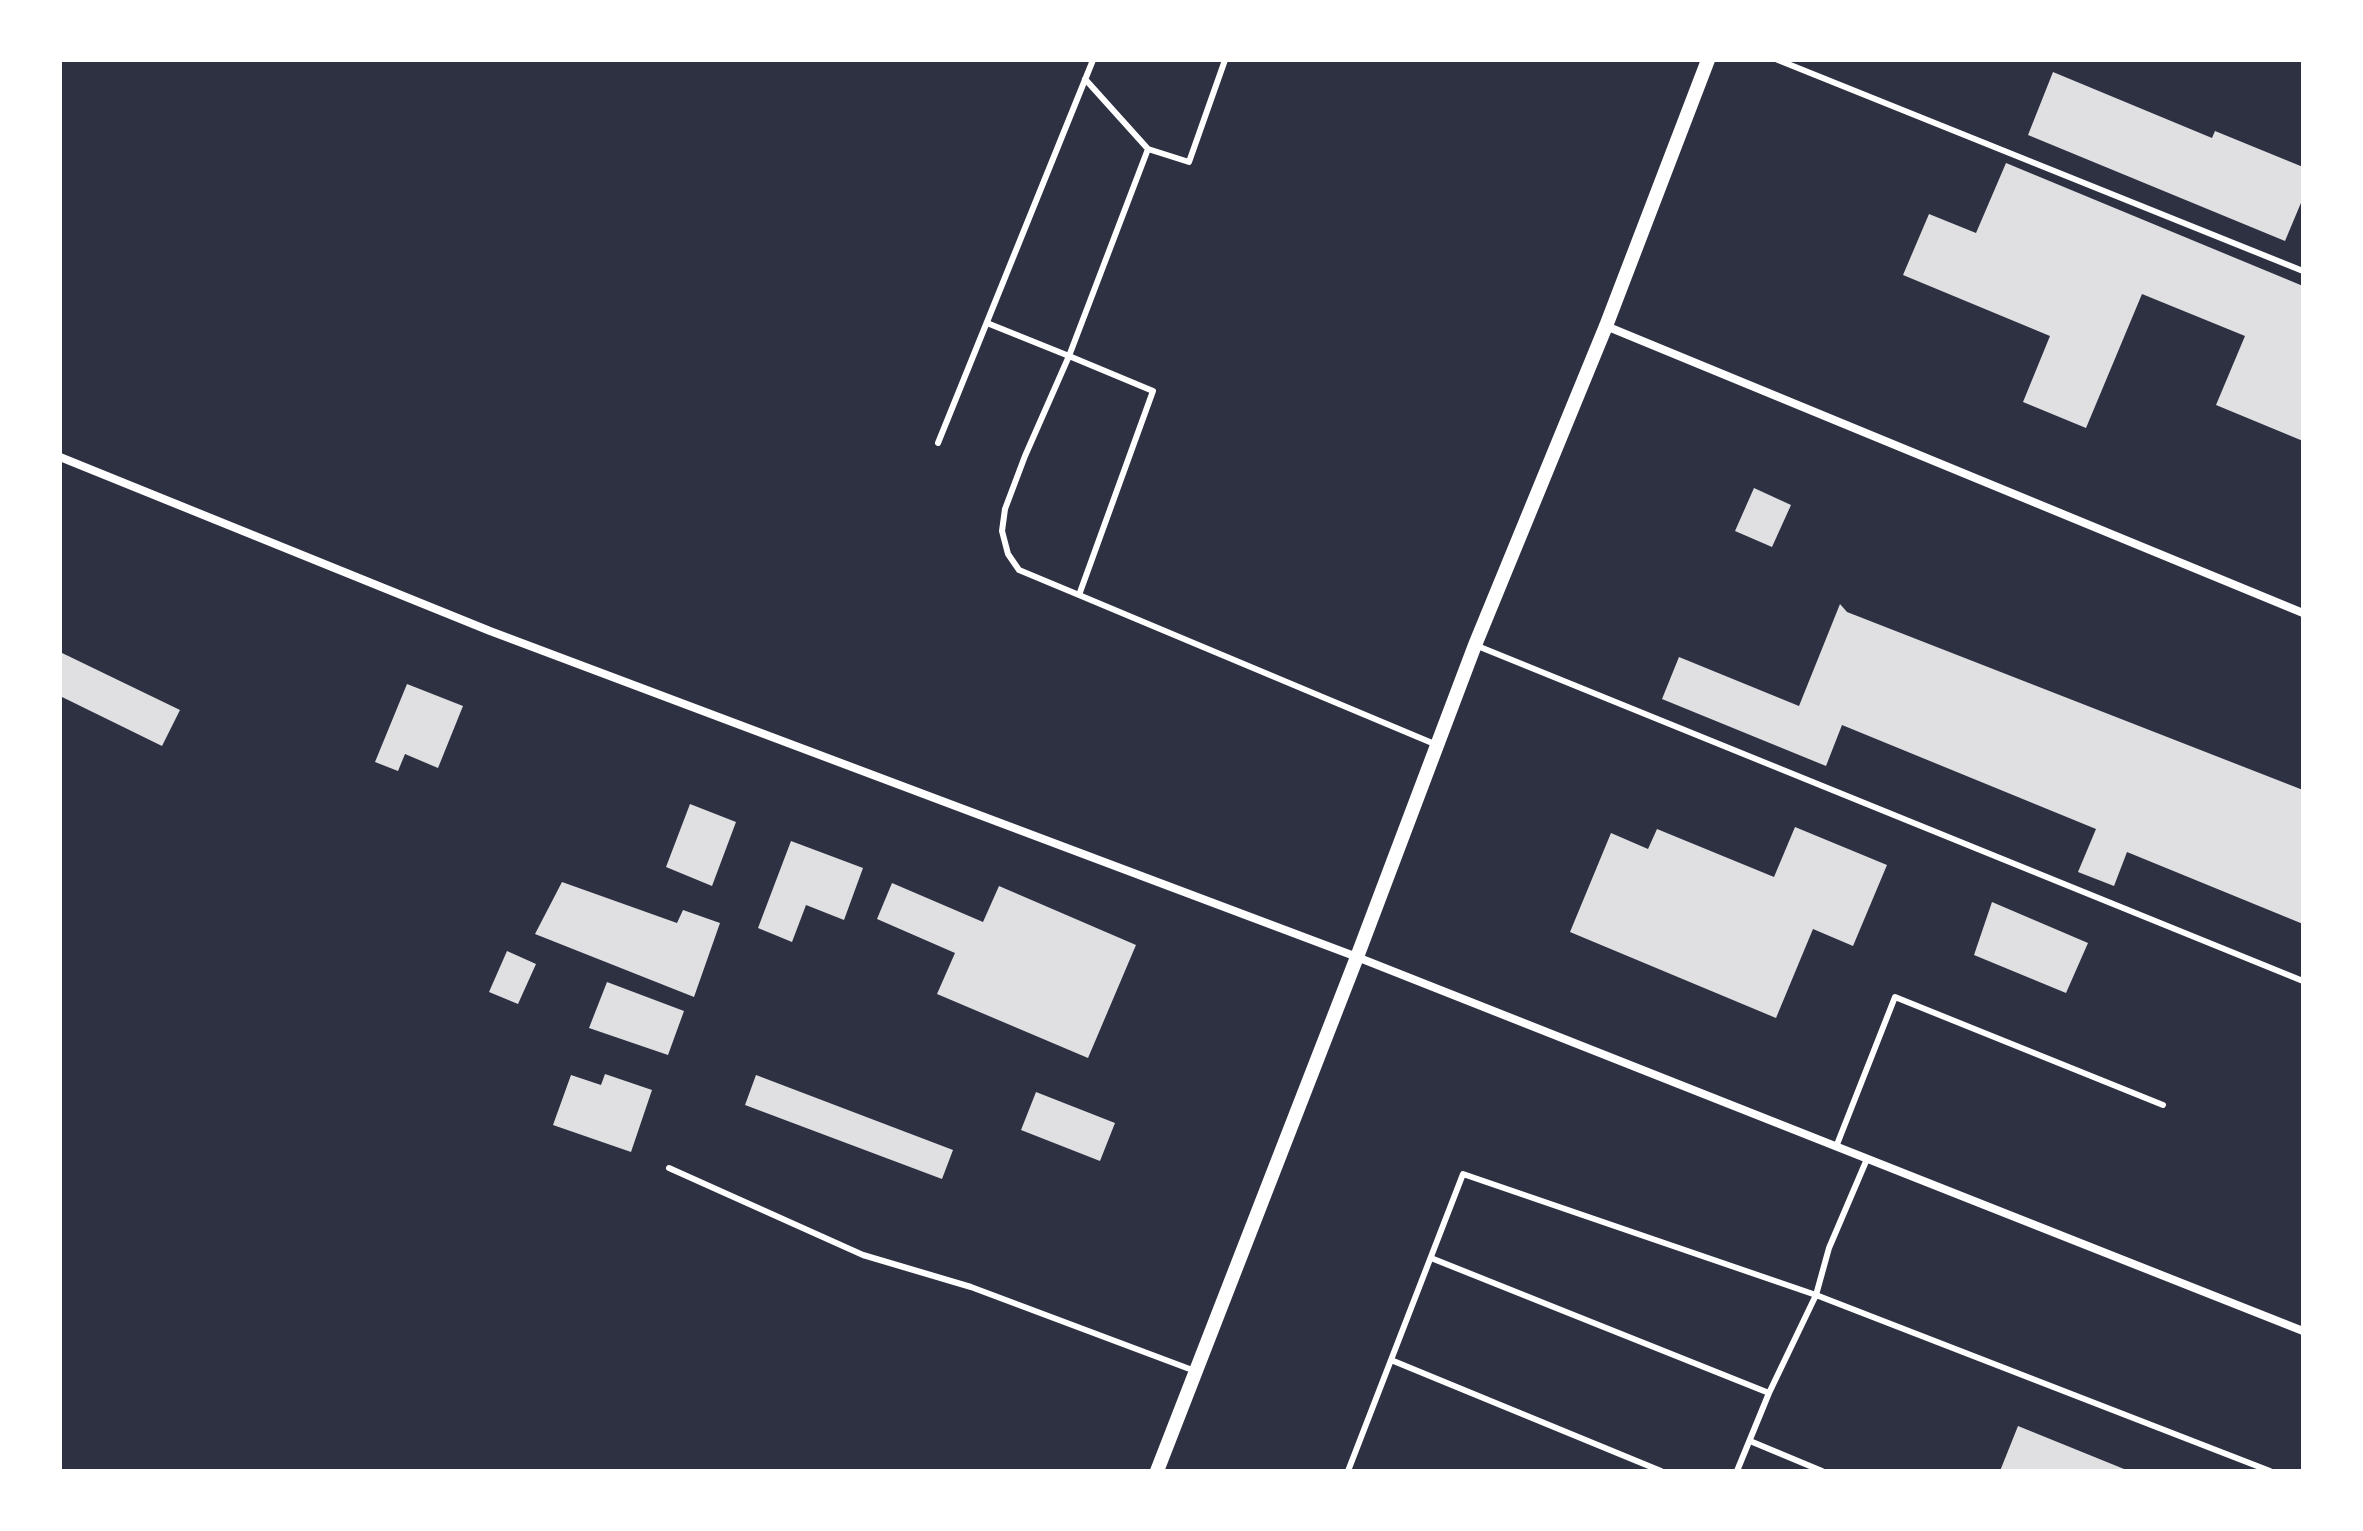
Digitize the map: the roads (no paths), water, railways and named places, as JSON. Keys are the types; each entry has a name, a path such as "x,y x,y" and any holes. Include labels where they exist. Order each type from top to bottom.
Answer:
{"street":[{"path":"1157,1471 1475,645 1606,326 1708,60"},
{"path":"1606,326 2303,613"},
{"path":"60,457 490,631 1357,957 2303,1331"}],"lane":[{"path":"938,443 1093,60"},
{"path":"1085,79 1148,149 1189,162 1225,60"},
{"path":"1778,60 2303,271"},
{"path":"1148,149 1069,356 1005,509 1002,531 1008,554 1019,570 1437,745"},
{"path":"987,323 1153,391 1079,595"},
{"path":"1475,645 2303,981"},
{"path":"1836,1147 1895,997 2163,1105"},
{"path":"1737,1471 1769,1393 1816,1295 1829,1248 1867,1159"},
{"path":"669,1168 863,1255 971,1287 1196,1371"},
{"path":"1348,1471 1463,1174 1816,1295 2270,1471"},
{"path":"1431,1258 1769,1393"},
{"path":"1391,1360 1661,1471"},
{"path":"1750,1441 1822,1471"}]}
